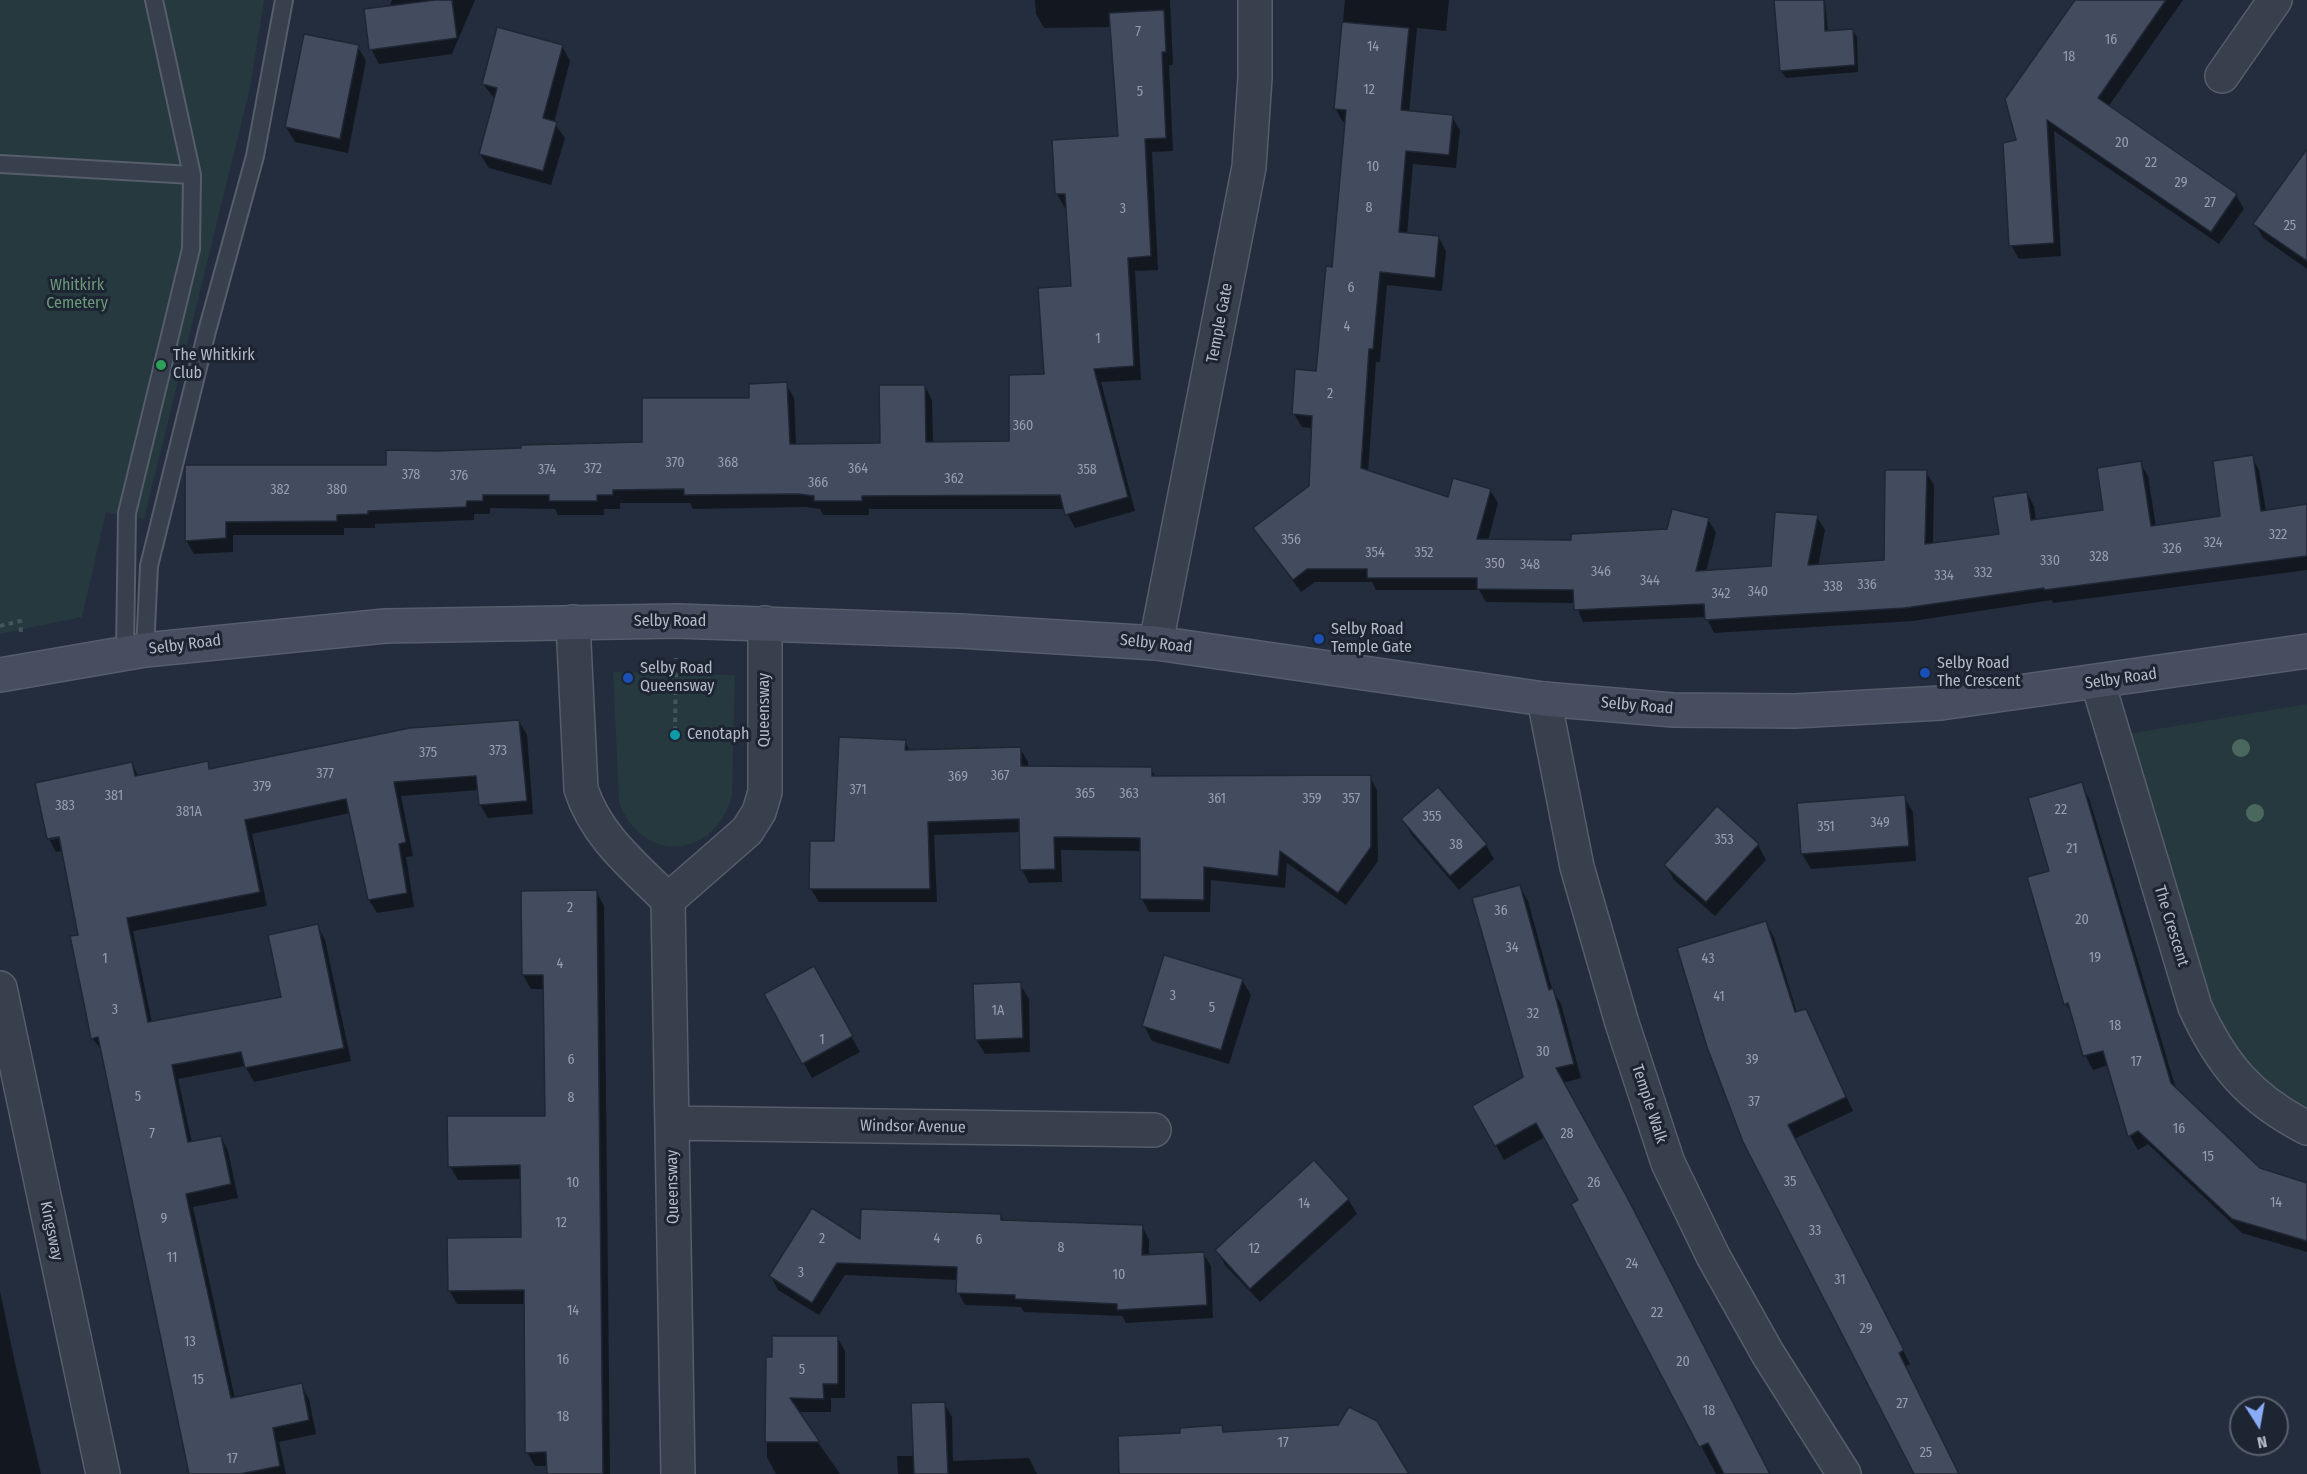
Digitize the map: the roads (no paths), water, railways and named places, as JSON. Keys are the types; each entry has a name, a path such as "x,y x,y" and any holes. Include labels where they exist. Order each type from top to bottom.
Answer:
{"main road":[{"name":"Selby Road","path":"0,675 135,652 385,626 677,621 765,623 1156,643 1544,699 1673,710 1795,711 1941,703 2098,683 2307,651"}],"street":[{"name":"Temple Gate","path":"1156,643 1249,167 1255,78 1255,0"},
{"path":"2223,76 2276,0"},
{"path":"573,622 581,789 589,812 602,833 668,900"},
{"name":"Queensway","path":"678,1474 668,900 747,831 759,812 765,792 765,623"},
{"name":"The Crescent","path":"2098,683 2195,1006 2209,1037 2227,1066 2250,1091 2277,1112 2307,1128"},
{"name":"Temple Walk","path":"1544,699 1577,867 1622,1023 1668,1163 1713,1256 1768,1354 1844,1474"},
{"name":"Kingsway","path":"0,988 103,1474"},
{"name":"Windsor Avenue","path":"672,1123 1154,1130"}],"lane":[{"path":"135,652 127,513 191,249 192,175 154,0"},
{"path":"135,652 148,566 255,156 284,0"},
{"path":"0,164 192,175"}],"place":[{"name":"The Whitkirk Club","path":"161,365"},
{"name":"Selby Road Temple Gate","path":"1319,639"},
{"name":"Selby Road The Crescent","path":"1925,673"},
{"name":"Selby Road Queensway","path":"628,678"},
{"name":"Cenotaph","path":"675,735"}],"park label":[{"name":"Whitkirk Cemetery","path":"77,295"}]}
